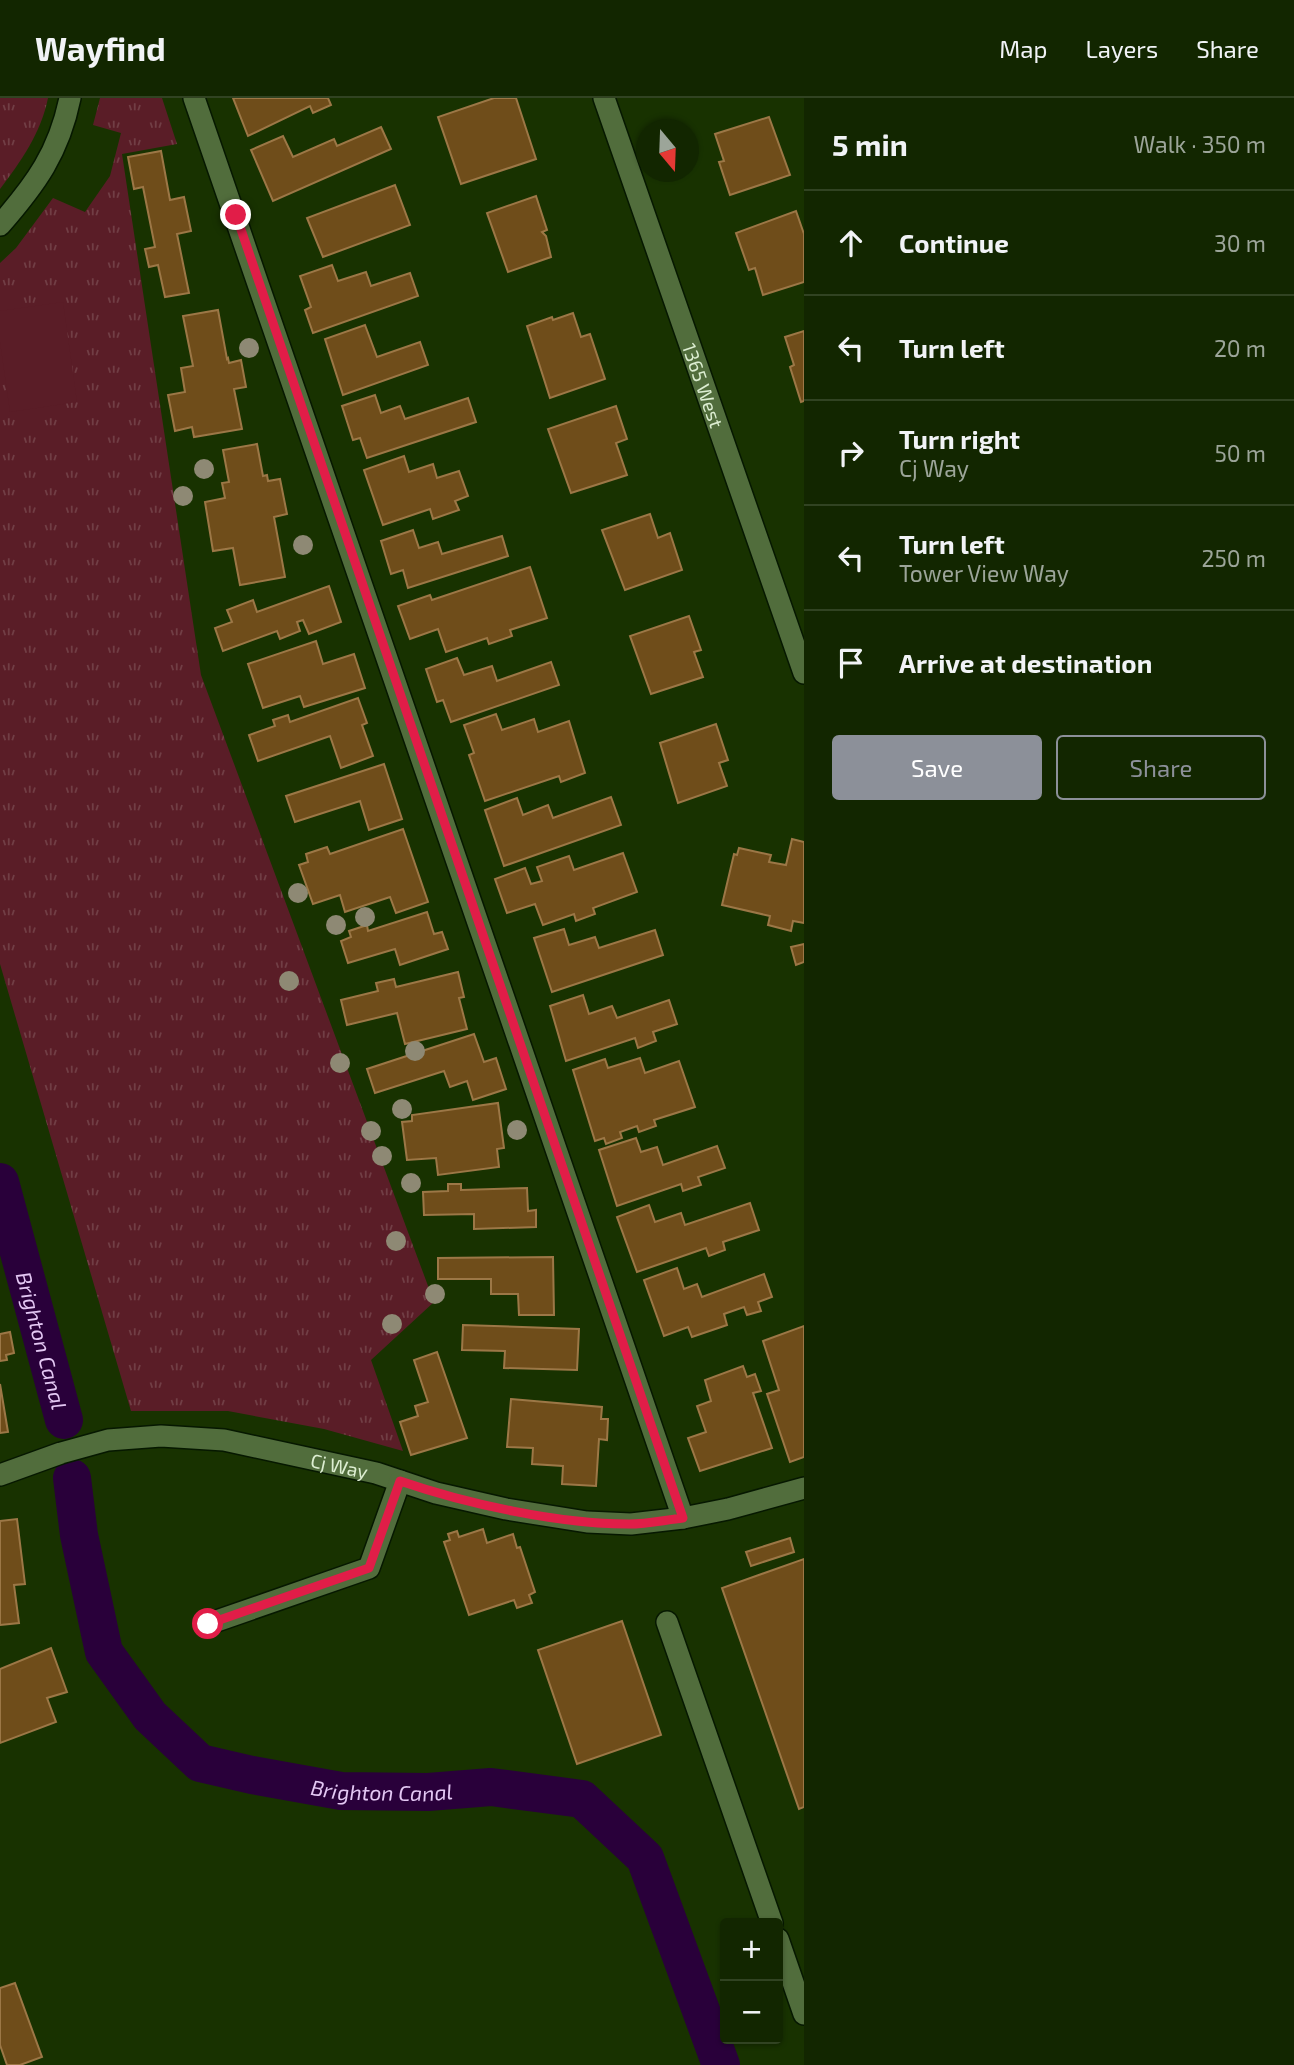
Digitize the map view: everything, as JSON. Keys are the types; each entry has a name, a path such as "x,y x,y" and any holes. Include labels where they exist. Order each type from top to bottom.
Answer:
{"street":[{"path":"0,225 31,190 50,159 66,122 70,98"},
{"path":"194,98 683,1518"},
{"name":"1365 West","path":"604,98 804,673"},
{"name":"Cj Way","path":"0,1475 108,1440 161,1436 224,1440 376,1473 436,1493 471,1501 587,1522 631,1524 683,1518 729,1509 804,1488"},
{"path":"208,1624 369,1568 400,1481"},
{"path":"667,1622 770,1918"},
{"path":"783,1953 804,2014"}],"green space":[{"path":"0,98 48,98 35,135 0,189"},
{"path":"100,98 162,98 177,144 122,154 201,675 434,1302 371,1360 403,1451 324,1429 228,1411 131,1411 0,964 0,263 16,248 53,198 85,212 110,176 121,133 93,125"},
{"path":"63,302 77,402 10,412 0,342 0,311"}],"building":[{"path":"233,98 328,98 331,105 313,113 310,106 248,136"},
{"path":"494,98 516,98 536,159 461,184 438,117"},
{"path":"769,117 790,175 730,195 719,162 724,161 715,134"},
{"path":"381,127 391,149 273,201 251,150 283,136 293,157 334,139 337,146"},
{"path":"161,151 170,200 184,197 191,231 177,234 189,293 165,297 158,265 149,267 145,249 155,247 143,187 134,189 128,157"},
{"path":"395,185 410,225 323,257 307,218"},
{"path":"536,196 547,230 542,232 546,236 551,257 508,272 487,213"},
{"path":"796,211 804,234 804,282 763,295 755,268 749,270 736,233"},
{"path":"332,265 338,281 366,272 371,286 410,273 418,296 313,333 305,310 311,307 300,276"},
{"path":"218,310 227,359 229,363 241,360 246,387 234,389 242,429 194,437 192,427 175,431 168,395 185,392 181,368 193,366 183,316"},
{"path":"573,313 581,337 590,334 605,379 550,398 527,326"},
{"path":"365,325 377,357 420,342 428,365 343,395 325,339"},
{"path":"804,331 804,401 801,402 790,367 794,365 785,337"},
{"path":"375,395 381,413 400,406 405,419 468,398 476,422 367,458 360,438 353,440 342,406"},
{"path":"616,406 627,439 616,443 627,475 571,493 548,429"},
{"path":"257,444 263,476 267,475 268,481 280,479 287,514 274,517 285,577 240,585 233,548 213,551 205,502 225,498 222,483 229,482 223,450"},
{"path":"404,456 409,472 433,464 437,478 459,471 468,496 455,501 459,510 433,519 430,509 383,525 364,470"},
{"path":"650,514 658,538 670,533 682,570 625,590 602,530"},
{"path":"413,530 419,548 438,542 442,554 502,536 508,556 408,588 403,570 391,574 381,541"},
{"path":"530,567 547,618 510,630 512,636 489,644 487,638 446,652 438,629 410,639 398,606 430,595 432,600"},
{"path":"329,586 341,622 309,634 303,620 297,622 300,631 280,639 277,631 223,651 215,628 232,622 227,610 253,600 257,612"},
{"path":"689,616 701,650 694,652 703,677 651,694 630,636"},
{"path":"316,641 323,664 354,654 365,688 304,707 300,696 263,708 248,664"},
{"path":"457,658 464,675 492,666 497,681 551,662 559,685 451,722 443,700 437,702 426,669"},
{"path":"358,698 367,723 362,725 373,756 341,768 330,736 258,761 249,735 275,726 273,720 288,715 290,722"},
{"path":"496,714 502,730 534,719 538,732 569,721 585,773 561,782 559,776 485,801 469,755 474,753 464,725"},
{"path":"716,724 728,760 719,763 727,786 678,803 660,743"},
{"path":"384,764 402,819 369,830 360,801 295,822 286,796"},
{"path":"611,797 621,825 504,866 485,810 517,798 523,815 548,805 553,818"},
{"path":"403,829 428,902 396,913 390,897 345,912 340,895 313,904 299,865 308,862 306,854 327,847 330,854"},
{"path":"792,839 804,842 804,923 793,921 791,931 768,925 770,916 722,905 734,854 737,855 739,848 771,855 769,862 786,865"},
{"path":"623,853 637,892 593,908 595,914 576,921 574,914 543,925 535,904 507,913 495,879 525,868 531,884 542,881 537,867 569,856 574,870"},
{"path":"427,912 434,934 442,932 448,949 400,965 395,949 348,963 341,941 351,937 349,931 367,925 368,931"},
{"path":"564,929 569,945 595,937 599,948 655,930 663,955 552,992 534,938"},
{"path":"804,944 804,962 796,965 791,947"},
{"path":"458,972 464,997 459,998 467,1029 405,1044 397,1013 347,1025 341,1000 378,991 376,983 394,979 396,987"},
{"path":"583,995 589,1014 612,1006 617,1018 669,1000 677,1024 653,1032 656,1041 638,1048 635,1038 566,1061 550,1006"},
{"path":"474,1034 484,1062 496,1058 506,1089 473,1100 467,1081 450,1087 444,1071 375,1093 367,1069"},
{"path":"640,1058 645,1073 679,1061 695,1107 654,1120 656,1126 639,1132 637,1126 620,1132 622,1138 606,1144 604,1138 595,1141 573,1070 605,1059 608,1068"},
{"path":"498,1103 504,1148 497,1149 499,1167 438,1175 436,1158 407,1160 402,1122 412,1121 412,1115"},
{"path":"636,1138 641,1152 657,1147 663,1165 717,1146 725,1168 698,1177 701,1185 683,1191 681,1184 617,1206 599,1150"},
{"path":"448,1184 461,1184 461,1190 527,1188 528,1211 536,1210 536,1227 474,1229 474,1214 424,1215 423,1192 448,1191"},
{"path":"750,1203 759,1230 723,1242 725,1250 709,1256 706,1248 637,1272 617,1217 649,1205 655,1222 681,1213 685,1225"},
{"path":"553,1257 554,1315 519,1315 518,1294 491,1294 491,1279 438,1279 438,1258"},
{"path":"677,1268 684,1289 697,1284 702,1297 764,1274 772,1297 758,1302 761,1311 747,1315 744,1307 724,1314 727,1325 692,1337 688,1327 664,1336 644,1280"},
{"path":"463,1325 579,1329 577,1370 504,1368 505,1351 462,1350"},
{"path":"804,1326 804,1457 790,1462 767,1394 779,1390 763,1341"},
{"path":"10,1332 14,1353 6,1355 7,1360 0,1361 0,1334"},
{"path":"437,1352 467,1438 411,1455 400,1422 418,1416 415,1406 428,1402 414,1360"},
{"path":"743,1366 747,1377 755,1374 761,1391 753,1393 772,1448 700,1471 688,1438 706,1432 697,1406 711,1401 705,1380"},
{"path":"0,1384 8,1432 0,1433"},
{"path":"511,1399 602,1407 601,1419 608,1419 607,1440 599,1439 596,1486 562,1484 563,1466 532,1464 533,1448 507,1447"},
{"path":"17,1519 25,1584 14,1585 19,1623 0,1625 0,1521"},
{"path":"483,1529 487,1543 513,1534 535,1592 529,1595 532,1603 517,1608 514,1600 469,1615 444,1542 450,1540 448,1534 457,1531 459,1537"},
{"path":"790,1538 794,1552 751,1566 746,1552"},
{"path":"804,1559 804,1807 799,1809 722,1588"},
{"path":"622,1621 661,1735 577,1764 538,1650"},
{"path":"51,1648 67,1692 47,1698 56,1722 0,1743 0,1669"},
{"path":"15,1983 42,2057 20,2065 7,2065 0,2045 0,1988"}],"waterway":[{"name":"Brighton Canal","path":"0,1182 64,1420"},
{"name":"Brighton Canal","path":"72,1478 79,1535 104,1652 150,1716 200,1763 341,1791 428,1792 491,1787 582,1799 645,1858 721,2065"}],"route":[{"path":"208,1624 369,1568 400,1481 436,1493 506,1509 587,1522 631,1524 683,1518 236,215"}]}
